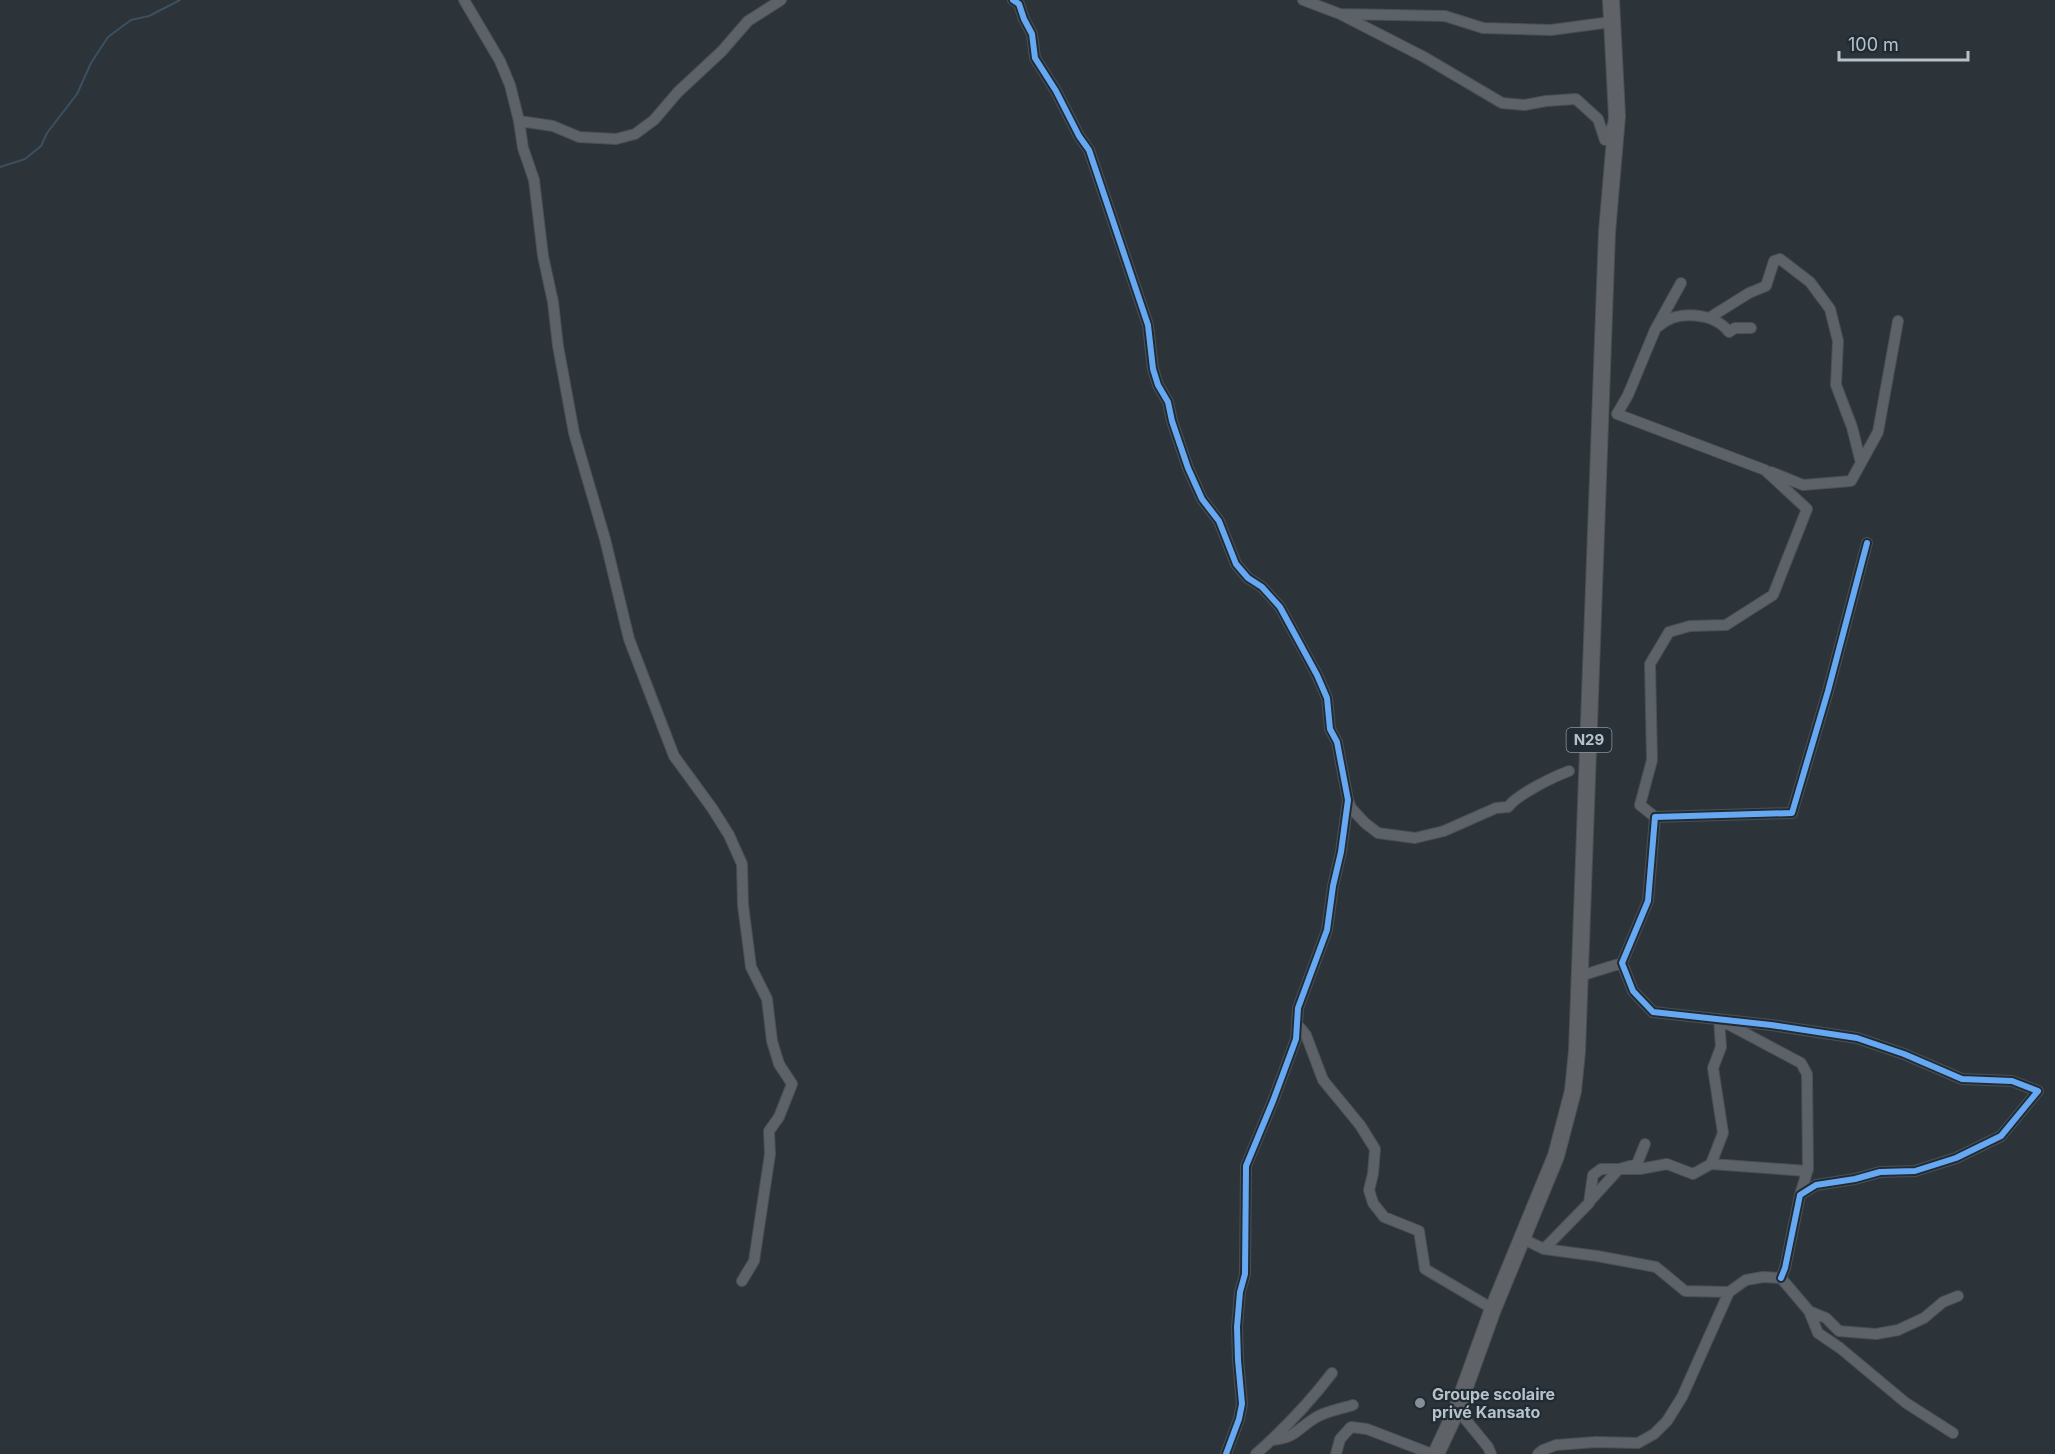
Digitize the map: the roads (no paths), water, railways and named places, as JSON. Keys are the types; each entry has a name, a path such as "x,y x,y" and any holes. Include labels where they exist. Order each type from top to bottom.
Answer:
{"main road":[{"name":"N29","path":"1434,1454 1457,1409 1493,1309 1556,1156 1573,1091 1580,976 1607,232 1617,116 1611,0"}],"street":[{"path":"464,0 500,61 510,85 523,148 534,180 543,256 553,302 574,433 605,539 629,639 674,756 718,817 742,864 743,905 751,967 767,999 772,1041 779,1064 792,1084 779,1117 769,1131 770,1154 754,1262 742,1281"},
{"path":"519,121 553,126 579,137 616,139 634,134 654,120 678,92 722,51 748,21 781,0"},
{"path":"1013,0 1019,4 1032,34 1035,57 1089,150 1148,325 1155,374 1168,402 1168,409 1188,468 1202,500 1219,521 1236,564 1280,607 1317,675 1327,698 1330,729 1337,742 1348,800 1352,808 1365,824 1378,833 1421,838 1444,831 1496,808 1508,807 1513,800 1534,790 1546,780 1569,771"},
{"path":"1304,0 1340,14 1424,57 1502,103 1524,105 1576,99 1598,119 1605,140 1617,116"},
{"path":"1340,14 1446,16 1483,28 1551,30 1611,22"},
{"path":"1709,318 1749,293 1766,286 1774,261 1780,258 1810,282 1830,309 1838,342 1836,385 1852,427 1861,463"},
{"path":"1600,426 1617,414 1628,395 1655,330 1681,283"},
{"path":"1655,330 1666,320 1679,315 1709,318 1724,324 1730,332 1735,328 1751,328"},
{"path":"1617,414 1803,485 1851,481 1878,432 1898,321"},
{"path":"1765,470 1807,509 1773,595 1726,625 1690,626 1669,632 1650,664 1652,760 1640,805 1655,817 1792,813 1828,691 1867,543"},
{"path":"1226,1454 1242,1404 1237,1327 1240,1292 1245,1274 1246,1193 1244,1176 1296,1040 1298,1008 1327,930 1348,800"},
{"path":"1655,817 1648,901 1622,963 1633,991 1653,1012 1857,1038 1904,1054 1962,1079 2012,1081 2038,1091 2001,1136 1956,1158 1915,1171 1880,1172 1855,1179 1816,1185 1800,1195"},
{"path":"1580,976 1622,963"},
{"path":"1711,1164 1723,1133 1713,1068 1721,1047 1719,1019"},
{"path":"1719,1019 1801,1063 1807,1074 1807,1171 1781,1278"},
{"path":"1297,1024 1306,1035 1323,1080 1360,1125 1375,1149 1369,1190 1373,1203 1384,1217 1419,1231 1425,1269 1493,1309"},
{"path":"1544,1249 1620,1169 1636,1164 1645,1144"},
{"path":"1589,1203 1593,1175 1601,1169 1640,1169 1667,1164 1693,1174 1711,1164 1807,1171"},
{"path":"1521,1238 1544,1249 1656,1267 1685,1291 1729,1292"},
{"path":"1538,1454 1556,1445 1596,1442 1638,1443 1654,1434 1667,1421 1682,1397 1729,1292 1746,1280 1763,1276 1781,1278 1809,1311 1818,1333 1840,1348 1906,1403 1953,1432"},
{"path":"1809,1311 1826,1318 1839,1330 1876,1334 1898,1330 1924,1318 1943,1302 1958,1296"},
{"path":"1256,1454 1320,1389 1332,1373"},
{"path":"1272,1440 1286,1439 1301,1431 1315,1418 1353,1405"},
{"path":"1457,1409 1488,1447 1491,1454"},
{"path":"1336,1454 1340,1439 1351,1427 1367,1429 1434,1454"}],"waterway":[{"path":"0,167 25,159 41,146 47,133 77,94 91,63 108,37 131,20 149,16 180,0"}],"place":[{"name":"Groupe scolaire privé Kansato","path":"1420,1403"}]}
